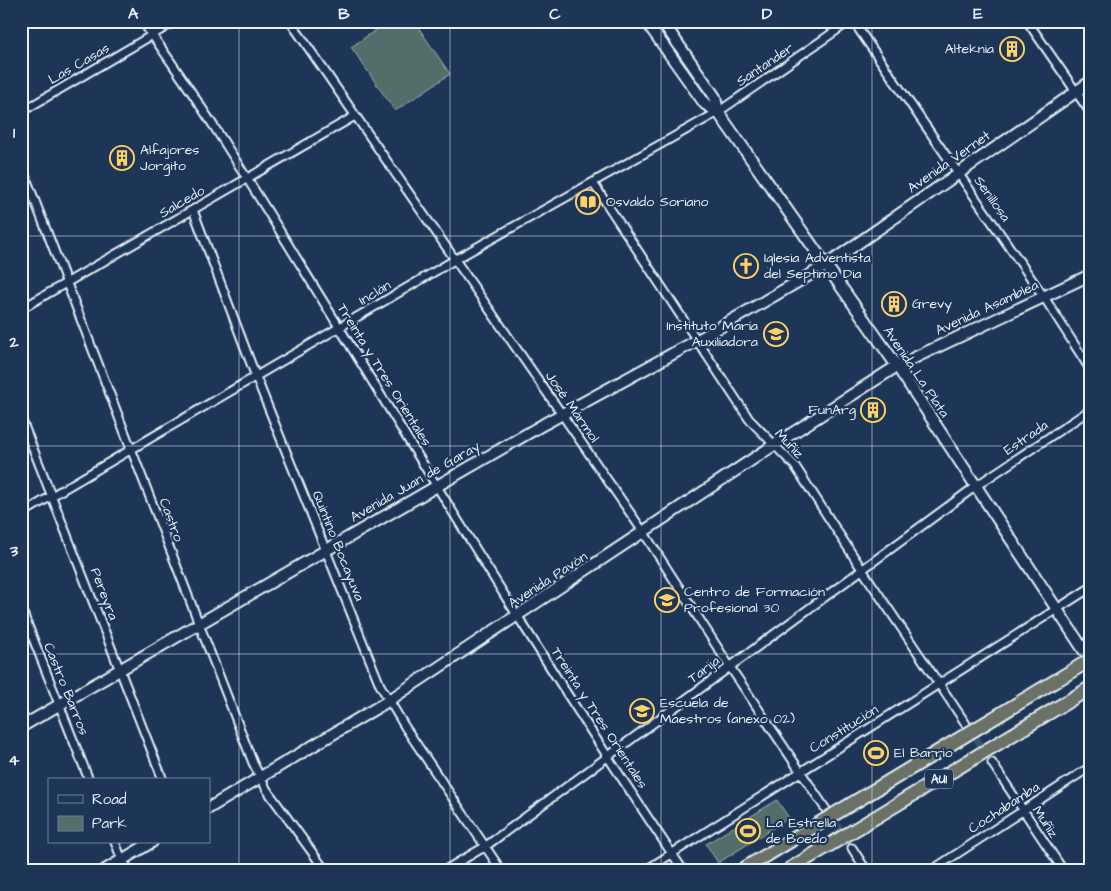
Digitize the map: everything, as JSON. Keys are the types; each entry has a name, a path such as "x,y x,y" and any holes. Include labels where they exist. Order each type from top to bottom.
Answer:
{"highway":[{"name":"AU1","path":"742,870 1087,656"},
{"name":"AU1","path":"788,870 1090,688"}],"main road":[{"name":"Avenida La Plata","path":"646,21 704,104 718,112"},
{"name":"Avenida La Plata","path":"662,21 715,97 718,112 897,366 1087,656"},
{"name":"Avenida Vernet","path":"825,266 1090,82"},
{"name":"Avenida Juan de Garay","path":"21,727 437,485 825,266"},
{"name":"Avenida Asamblea","path":"897,366 1090,275"},
{"name":"Avenida Pavón","path":"210,807 388,700 897,366"},
{"path":"105,870 149,844"}],"street":[{"name":"Treinta y Tres Orientales","path":"142,21 248,178 437,485 608,757 683,870"},
{"name":"Las Casas","path":"21,112 176,21"},
{"name":"José Mármol","path":"290,21 644,533 730,667 828,811"},
{"name":"Santander","path":"718,112 852,21"},
{"name":"Senillosa","path":"852,21 1044,297 1090,369"},
{"path":"1027,21 1090,112"},
{"name":"Inclán","path":"21,514 456,260 718,112"},
{"name":"Salcedo","path":"21,309 355,116"},
{"name":"Castro","path":"21,165 198,625 260,777 267,790 325,870"},
{"name":"Muñiz","path":"592,183 749,420 795,466 966,724"},
{"name":"Quintino Bocayuva","path":"193,210 256,377 380,685 388,700 501,870"},
{"name":"Estrada","path":"976,486 1090,410"},
{"name":"Pereyra","path":"21,418 162,778"},
{"name":"Tarija","path":"444,870 486,846 863,571 976,486"},
{"name":"Constitución","path":"646,870 1090,588"},
{"name":"Castro Barros","path":"21,608 88,778"},
{"name":"Muñiz","path":"992,763 1022,811 1063,870"},
{"name":"Cochabamba","path":"932,870 1090,767"},
{"path":"116,844 122,860 129,870"},
{"path":"852,848 866,870"}],"green space":[{"path":"389,21 414,21 450,74 395,111 351,47"},
{"name":"La Estrella de Boedo","path":"777,800 789,818 718,863 706,844"}],"tunnel":[{"path":"971,730 992,763"},
{"path":"830,815 852,848"}],"place":[{"name":"Alteknia","path":"1012,49"},
{"name":"Alfajores Jorgito","path":"122,158"},
{"name":"Osvaldo Soriano","path":"588,202"},
{"name":"Iglesia Adventista del Septimo Dia","path":"746,266"},
{"name":"Grevy","path":"894,304"},
{"name":"Instituto María Auxiliadora","path":"776,334"},
{"name":"FunArg","path":"873,410"},
{"name":"Centro de Formación Profesional 30","path":"667,600"},
{"name":"Escuela de Maestros (anexo 02)","path":"642,711"},
{"name":"El Barrio","path":"876,753"},
{"name":"La Estrella de Boedo","path":"748,831"}]}
